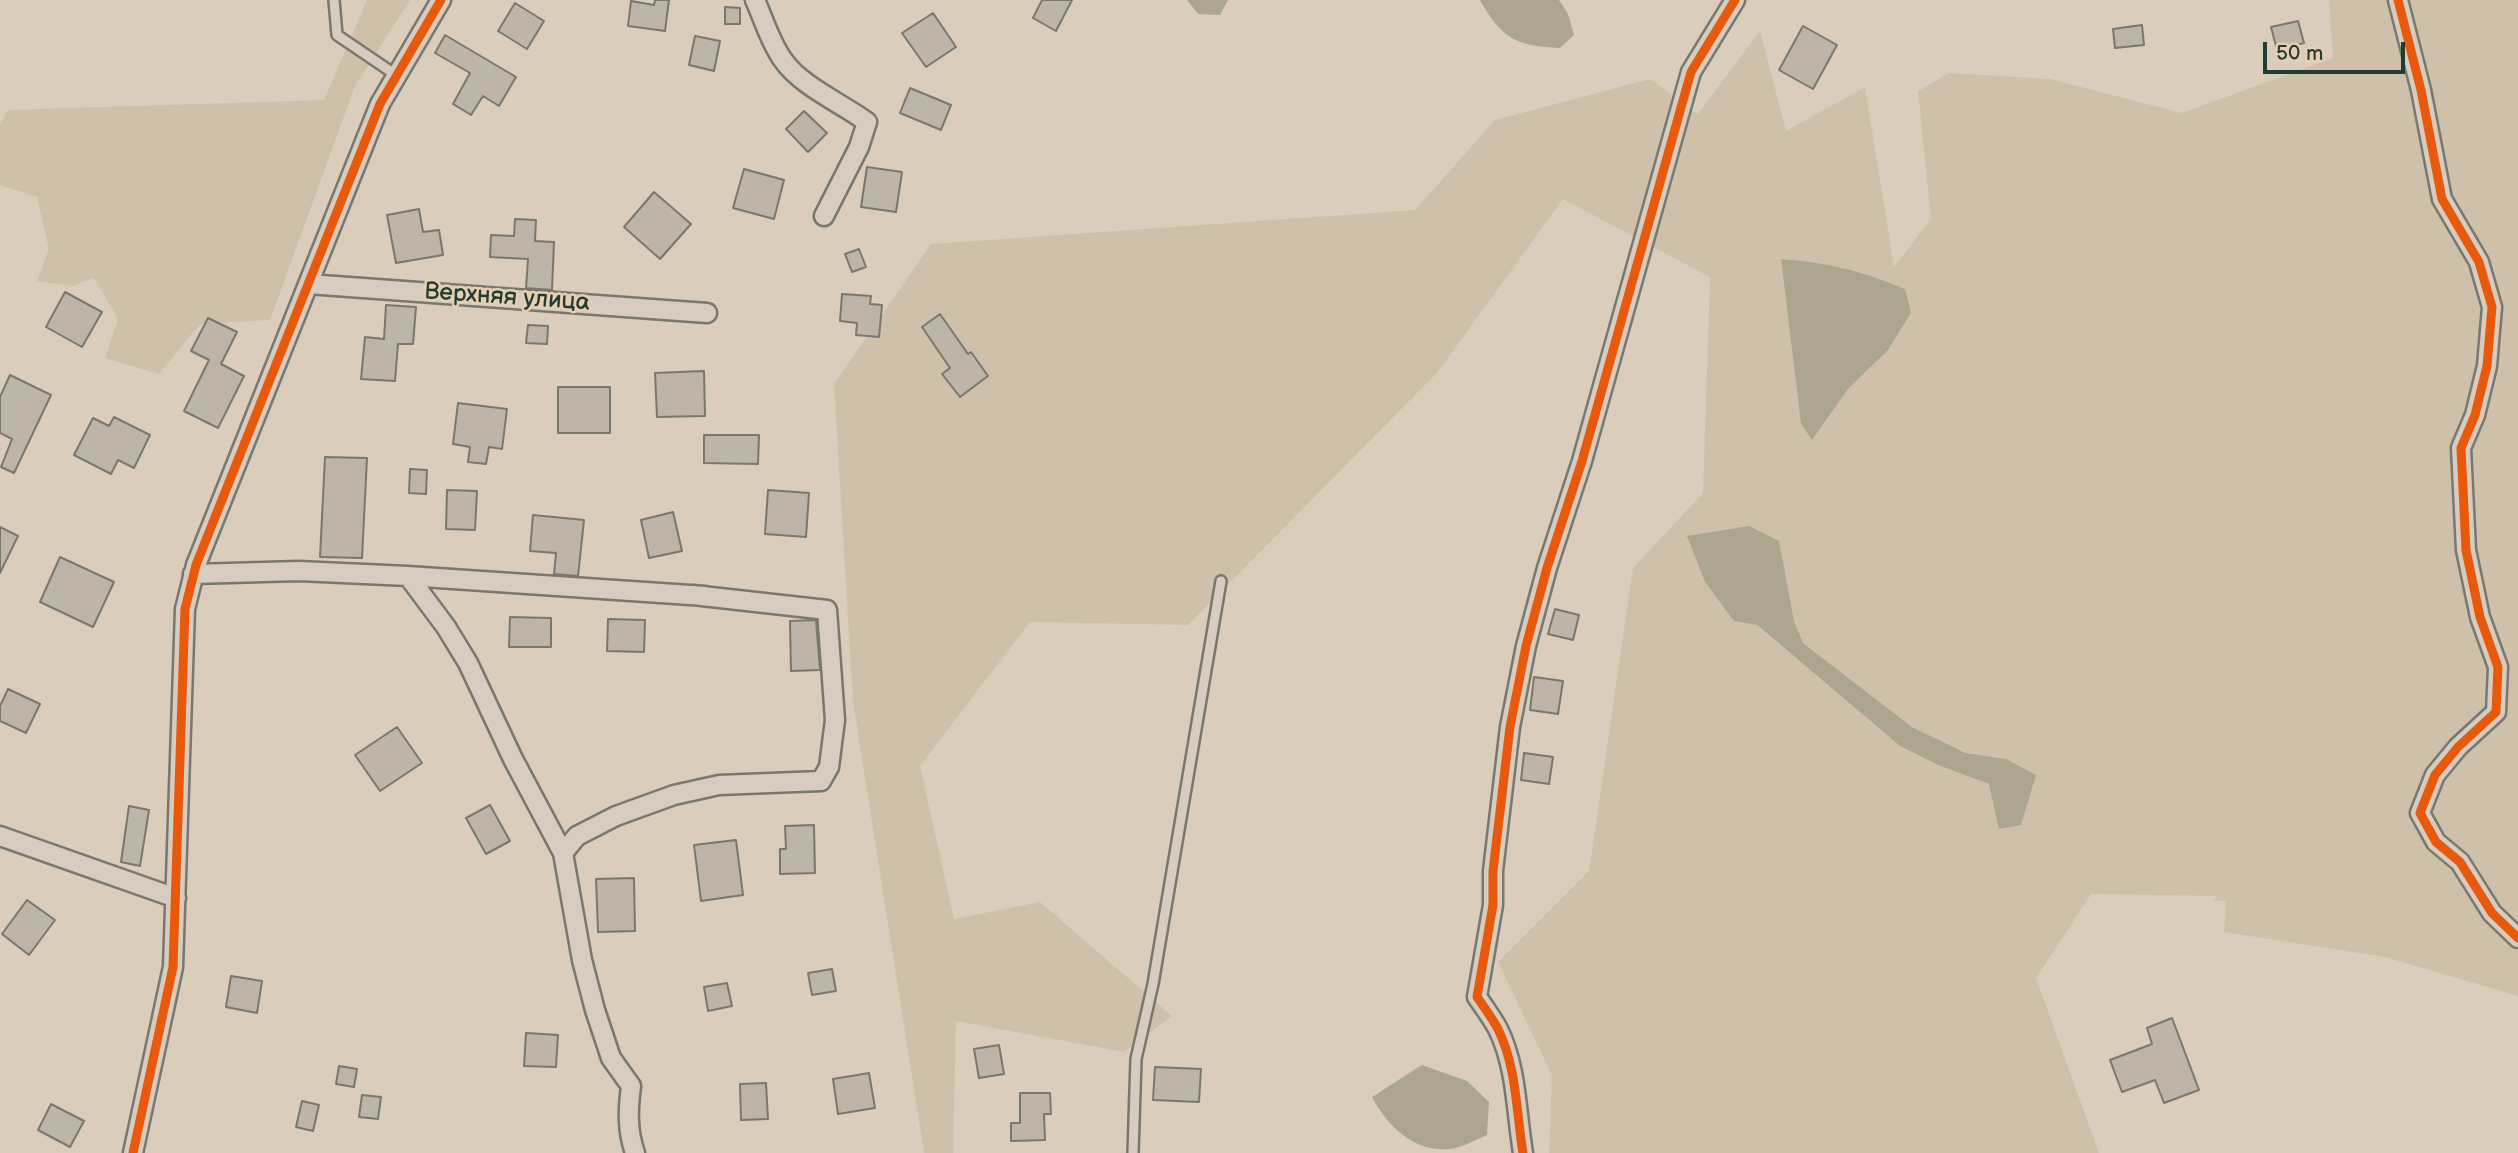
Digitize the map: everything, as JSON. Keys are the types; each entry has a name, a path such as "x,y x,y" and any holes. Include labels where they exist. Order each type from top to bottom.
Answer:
{"street":[{"path":"133,1153 173,967 185,609 193,575 380,104 441,0"},
{"path":"755,0 771,42 785,63 817,90 867,122 859,147 824,216"},
{"path":"1523,1153 1516,1092 1509,1060 1497,1028 1477,997 1493,905 1493,871 1510,727 1525,646 1582,461 1691,72 1735,0"},
{"path":"2398,0 2421,90 2442,199 2479,262 2492,307 2487,366 2475,415 2461,448 2466,550 2480,617 2498,667 2496,712 2458,747 2435,775 2420,813 2436,842 2460,862 2492,913 2518,938"},
{"name":"Верхняя улица","path":"308,284 707,313"},
{"path":"193,575 299,572 408,576 699,595 827,610 835,720 829,767 821,781 719,785 674,795 607,821 578,836 563,853"},
{"path":"408,576 446,627 468,663 513,759 563,853 582,960 595,1010 611,1058 631,1086 627,1114 635,1153"},
{"path":"0,836 176,898"}],"lane":[{"path":"334,0 337,35 396,75"},
{"path":"1133,1153 1136,1059 1153,984 1221,581"}],"shaded area":[{"path":"367,0 410,0 355,86 270,320 200,324 159,374 105,358 118,319 94,278 73,286 37,281 49,249 37,197 0,185 0,125 8,110 324,100"},
{"path":"1187,0 1228,0 1220,15 1198,14"},
{"path":"1480,0 1559,0 1568,14 1574,35 1560,48 1521,42 1503,32"},
{"path":"2329,0 2518,0 2518,996 2385,957 2224,932 2226,901 2214,901 2217,896 2091,894 2036,978 2099,1153 1549,1153 1552,1075 1498,962 1589,871 1633,568 1703,493 1710,277 1563,199 1437,373 1188,625 1030,622 920,766 954,919 1040,902 1172,1016 1124,1052 956,1021 953,1153 924,1153 853,702 834,384 931,244 1415,210 1495,120 1650,79 1698,114 1760,31 1786,131 1865,87 1894,267 1931,219 1918,91 1949,73 2050,79 2182,113 2333,58","holes":["1781,259 1844,268 1904,289 1911,313 1888,350 1848,389 1811,439 1801,423","1688,536 1794,621 1803,643 1912,727 1967,753 2006,759 1989,784 1938,765 1900,746 1705,582"]},
{"path":"1781,259 1844,268 1905,289 1911,313 1888,350 1848,389 1812,440 1801,424"},
{"path":"1749,526 1779,541 1794,621 1803,643 1912,727 1966,753 2006,759 2036,775 2021,825 1999,829 1989,784 1938,765 1900,746 1757,625 1734,621 1705,582 1687,536"},
{"path":"1422,1065 1467,1081 1489,1102 1487,1135 1459,1147 1437,1149 1414,1142 1394,1127 1372,1097"}],"building":[{"path":"655,0 669,0 665,31 628,26 631,1 654,5"},
{"path":"1042,0 1072,0 1056,31 1033,18"},
{"path":"515,3 544,21 527,49 498,31"},
{"path":"725,7 740,8 740,24 725,24"},
{"path":"933,13 956,47 926,67 902,33"},
{"path":"2298,21 2304,43 2277,50 2271,27"},
{"path":"2142,25 2144,45 2115,48 2113,29"},
{"path":"1803,26 1837,45 1813,89 1779,70"},
{"path":"445,35 516,77 499,106 483,96 471,115 453,104 470,73 435,53"},
{"path":"695,36 720,41 714,71 689,65"},
{"path":"910,88 951,105 941,130 900,113"},
{"path":"804,111 827,133 808,152 786,129"},
{"path":"867,167 902,172 896,212 861,207"},
{"path":"744,169 784,180 774,219 733,208"},
{"path":"654,192 691,224 660,259 624,227"},
{"path":"419,209 423,232 439,230 443,255 396,263 387,215"},
{"path":"515,219 536,220 535,241 554,242 552,290 526,288 528,259 490,257 491,235 514,236"},
{"path":"859,249 866,267 852,272 845,254"},
{"path":"65,292 102,312 82,347 46,327"},
{"path":"842,294 871,296 870,304 882,305 879,337 856,335 857,323 840,321"},
{"path":"386,305 416,307 413,344 398,344 395,381 361,379 365,337 384,339"},
{"path":"940,314 968,354 971,352 988,376 960,397 942,374 950,368 922,327"},
{"path":"208,318 237,332 221,364 244,376 218,428 184,411 209,360 191,351"},
{"path":"528,325 548,326 547,344 526,343"},
{"path":"704,371 705,416 657,417 655,373"},
{"path":"10,375 51,395 14,473 1,467 12,439 0,433 0,397"},
{"path":"558,387 610,387 610,433 558,433"},
{"path":"458,403 507,409 502,449 489,447 486,464 468,462 470,447 453,444"},
{"path":"114,417 150,435 134,468 118,460 111,474 74,455 93,418 109,426"},
{"path":"704,435 759,435 758,464 704,463"},
{"path":"325,457 367,458 362,558 320,557"},
{"path":"410,469 427,470 426,494 409,493"},
{"path":"447,490 477,491 475,530 446,529"},
{"path":"768,490 809,493 806,537 765,534"},
{"path":"673,512 682,551 649,558 641,520"},
{"path":"533,515 584,520 578,576 554,574 556,553 530,551"},
{"path":"0,527 18,536 0,573"},
{"path":"60,557 114,582 93,627 40,602"},
{"path":"1555,609 1579,615 1573,640 1548,634"},
{"path":"510,617 551,618 551,647 509,647"},
{"path":"608,619 645,620 644,652 607,651"},
{"path":"816,620 820,670 791,671 790,621"},
{"path":"1534,677 1563,681 1558,714 1530,710"},
{"path":"8,689 40,704 26,733 0,721 0,706"},
{"path":"397,727 422,763 380,791 355,755"},
{"path":"1524,753 1553,757 1549,784 1521,780"},
{"path":"490,805 510,841 486,854 466,818"},
{"path":"129,806 149,810 140,866 121,862"},
{"path":"814,825 815,873 780,874 780,849 786,849 785,826"},
{"path":"736,840 743,895 701,901 694,845"},
{"path":"634,878 635,931 598,932 596,879"},
{"path":"27,900 55,920 29,955 2,934"},
{"path":"832,969 836,991 812,995 808,973"},
{"path":"231,976 262,981 257,1013 226,1007"},
{"path":"727,983 732,1006 708,1011 704,987"},
{"path":"2172,1018 2199,1090 2164,1103 2155,1080 2122,1092 2110,1060 2152,1044 2147,1028"},
{"path":"526,1033 558,1035 556,1067 524,1066"},
{"path":"999,1045 1004,1074 979,1078 974,1049"},
{"path":"339,1066 357,1069 354,1087 336,1084"},
{"path":"1155,1067 1201,1069 1199,1102 1153,1100"},
{"path":"869,1073 875,1108 838,1114 833,1079"},
{"path":"766,1083 768,1119 741,1120 740,1084"},
{"path":"1020,1093 1050,1093 1051,1114 1044,1114 1045,1140 1011,1141 1011,1123 1020,1123"},
{"path":"362,1095 381,1097 378,1119 359,1117"},
{"path":"302,1101 319,1105 313,1131 296,1127"},
{"path":"51,1104 84,1121 70,1147 38,1130"}],"cycle path":[{"path":"133,1153 173,967 185,609 196,565 380,104 441,0"},
{"path":"1523,1153 1509,1059 1498,1029 1477,997 1493,905 1493,871 1510,727 1526,646 1547,568 1582,461 1691,72 1735,0"},
{"path":"2398,0 2421,90 2442,199 2479,262 2492,307 2487,366 2475,415 2461,448 2466,550 2480,617 2498,667 2496,712 2458,747 2435,775 2420,813 2436,842 2460,862 2492,913 2518,938"}]}
